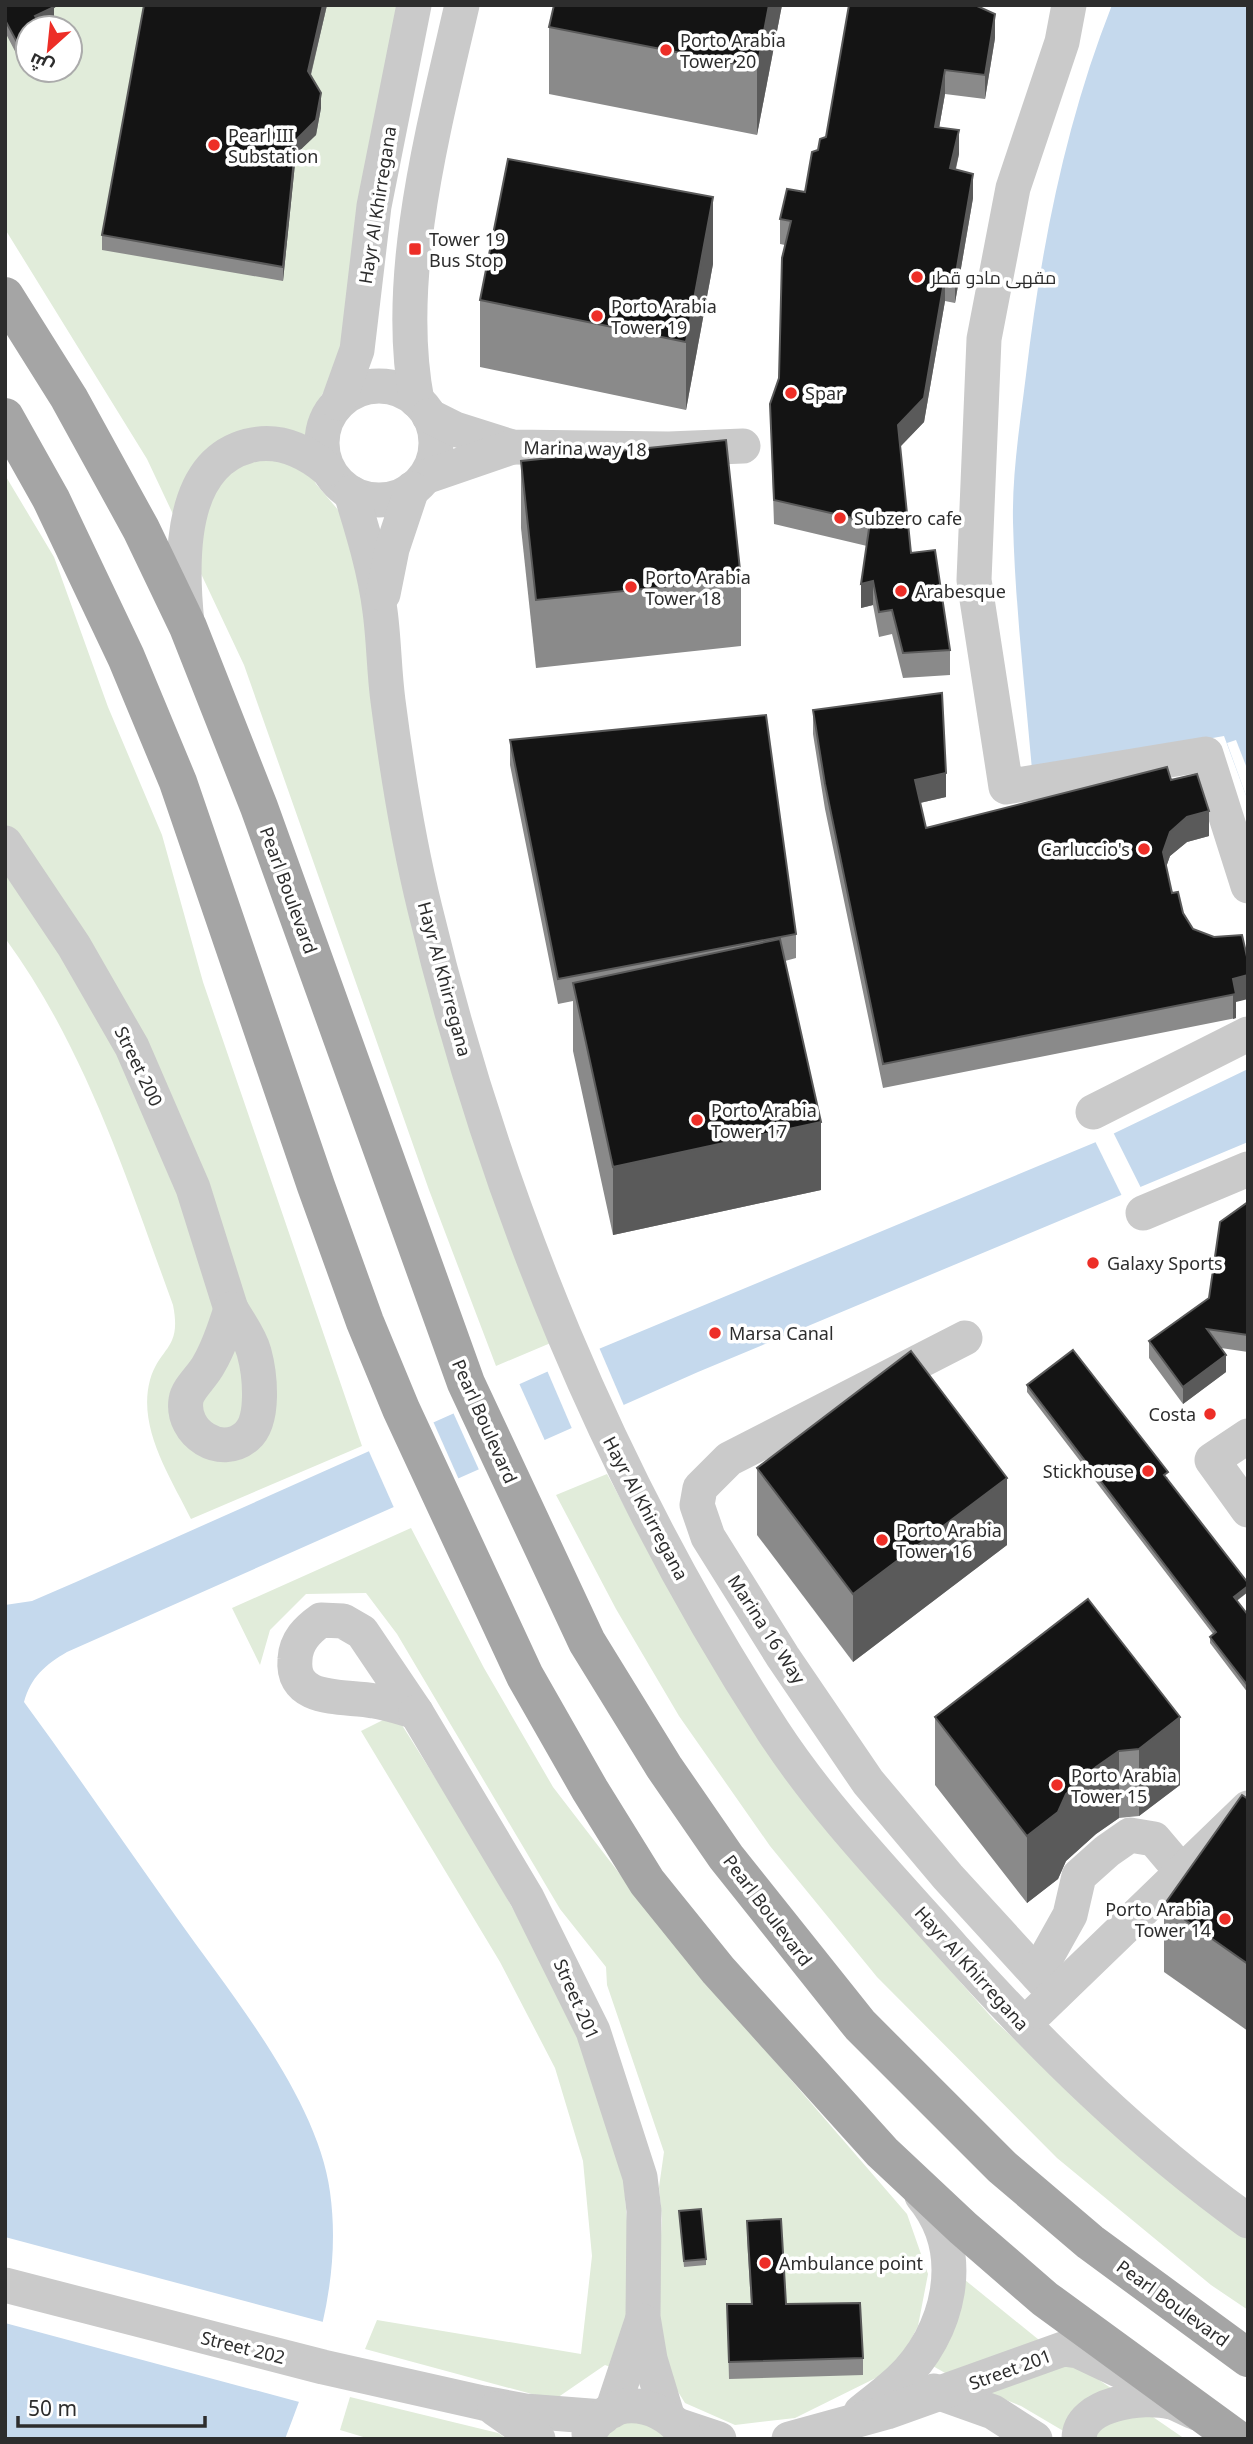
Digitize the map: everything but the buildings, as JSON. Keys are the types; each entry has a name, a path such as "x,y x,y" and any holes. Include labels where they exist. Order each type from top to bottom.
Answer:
{"main road":[{"name":"Pearl Boulevard","path":"5,296 69,398 141,529 188,627 263,819 466,1383 587,1642 664,1767 726,1857 860,2025 1002,2167 1061,2217 1248,2358"},
{"path":"5,345 125,536 164,579"},
{"path":"5,417 51,499 178,782 365,1322 401,1409 525,1676 647,1882 726,1980 882,2152 963,2228 1045,2299 1222,2428"}],"street":[{"name":"Hayr Al Khirregana","path":"338,403 357,350 374,206 414,5"},
{"path":"423,408 399,390 377,386 356,391 338,403 328,417 322,434 322,452 327,469 337,483 351,494 382,500 418,483 436,447 410,363 408,330 415,249 434,127 462,5"},
{"path":"1069,5 1062,41 1013,188 984,339 974,580 1006,787 1206,754 1248,886"},
{"name":"Marina way 18","path":"423,408 466,433 512,447 669,449 743,446"},
{"path":"188,627 185,599 186,543 199,488 212,467 236,450 268,443 299,450 327,469"},
{"name":"Marina way 18","path":"418,483 512,447"},
{"name":"Hayr Al Khirregana","path":"380,611 392,549 418,483"},
{"name":"Hayr Al Khirregana","path":"351,494 368,551 380,611 387,693 401,795 425,911 480,1102 520,1224 566,1344 620,1462 691,1592 775,1734 860,1844 1023,2026 1144,2139 1248,2221"},
{"name":"Street 200","path":"5,843 74,946 132,1047 193,1188 232,1309"},
{"path":"1093,1112 1248,1034"},
{"path":"1143,1213 1248,1170"},
{"name":"Marina 16 Way","path":"965,1338 729,1459 700,1488 697,1505 708,1537 783,1657 868,1782 948,1877 1046,1984"},
{"path":"1248,1436 1212,1460 1248,1510"},
{"name":"Street 201","path":"415,1712 527,1898 593,2031 640,2177 644,2211 643,2317 650,2359 678,2426"},
{"path":"1046,1984 1182,1872 1248,1808"},
{"path":"1023,2026 1046,1984 1070,1915 1079,1876 1107,1850 1130,1835 1154,1839 1182,1872"},
{"name":"Street 201","path":"845,2425 899,2381 926,2346 948,2298 948,2247 936,2216 882,2152"},
{"name":"Street 202","path":"5,2285 323,2367 482,2403 525,2412 601,2422 634,2405 657,2409 678,2426"},
{"name":"Street 201","path":"601,2422 643,2317"},
{"name":"Street 201","path":"789,2439 845,2425 938,2392 964,2386 1063,2349 1078,2351 1115,2366 1222,2428"},
{"path":"899,2381 993,2412 1035,2439"},
{"path":"1079,2439 1079,2429 1084,2420 1113,2406 1132,2401 1171,2402 1222,2428"},
{"name":"Street 202","path":"482,2403 503,2413 538,2439"},
{"path":"678,2426 719,2439"}],"green space":[{"path":"5,5 399,5 342,365 321,396 306,438 306,461 316,484 345,518 360,562 376,730 553,1342 496,1366 429,1190 244,665 147,459 5,229"},
{"path":"5,475 54,557 108,707 162,835 203,982 362,1446 191,1519 158,1452 148,1416 150,1380 175,1331 173,1305 121,1162 81,1069 59,1024 5,938"},
{"path":"607,1474 674,1598 868,1878 994,2020 1093,2113 1248,2231 1248,2310 1211,2285 1057,2158 877,1977 770,1846 679,1716 616,1609 556,1495"},
{"path":"411,1528 484,1668 553,1787 672,1942 907,2214 928,2274 918,2326 896,2368 795,2418 735,2425 685,2403 667,2374 655,2334 662,2219 659,2187 664,2152 607,1985 606,1967 560,1909 397,1634 366,1593 306,1594 270,1630 260,1665 232,1608"},
{"path":"395,1714 480,1849 581,2033 623,2171 632,2284 627,2334 613,2368 605,2365 554,2400 365,2349 377,2320 581,2354 592,2256 583,2161 555,2068 500,1962 361,1731"},
{"path":"965,2280 1044,2344 954,2378 931,2365"},
{"path":"1070,2360 1185,2439 1077,2439 1021,2406 984,2391"},
{"path":"350,2397 498,2433 507,2439 370,2439 340,2430"},
{"path":"644,2420 670,2439 603,2439 620,2423"}],"water":[{"path":"1112,5 1248,5 1248,801 1224,736 1032,770 1014,553 1013,504 1017,448 1047,233 1081,95"},
{"path":"1248,1069 1248,1142 698,1372 67,1652 40,1672 24,1702 246,2013 290,2084 308,2120 322,2157 330,2192 332,2256 324,2318 307,2379 285,2439 5,2439 5,1605 32,1601 589,1353 1096,1142"}],"pier":[{"path":"1236,740 1248,771 1248,801 1227,743"},
{"path":"1112,1130 1142,1190 1123,1198 1094,1139"},
{"path":"598,1345 625,1408 573,1431 546,1368"},
{"path":"518,1381 546,1443 480,1472 452,1410"},
{"path":"432,1419 460,1482 395,1510 367,1447"},
{"path":"5,2237 327,2323 303,2403 5,2323"}],"place":[{"name":"Porto Arabia Tower 20","path":"666,50"},
{"name":"Pearl III Substation","path":"214,145"},
{"name":"Tower 19 Bus Stop","path":"415,249"},
{"name":"مقهى مادو قطر","path":"917,277"},
{"name":"Porto Arabia Tower 19","path":"597,316"},
{"name":"Spar","path":"791,393"},
{"name":"Subzero cafe","path":"840,518"},
{"name":"Porto Arabia Tower 18","path":"631,587"},
{"name":"Arabesque","path":"901,591"},
{"name":"Carluccio's","path":"1144,849"},
{"name":"Porto Arabia Tower 17","path":"697,1120"},
{"name":"Galaxy Sports","path":"1093,1263"},
{"name":"Marsa Canal","path":"715,1333"},
{"name":"Costa","path":"1210,1414"},
{"name":"Stickhouse","path":"1148,1471"},
{"name":"Porto Arabia Tower 16","path":"882,1540"},
{"name":"Porto Arabia Tower 15","path":"1057,1785"},
{"name":"Porto Arabia Tower 14","path":"1225,1919"},
{"name":"Ambulance point","path":"765,2263"}]}
